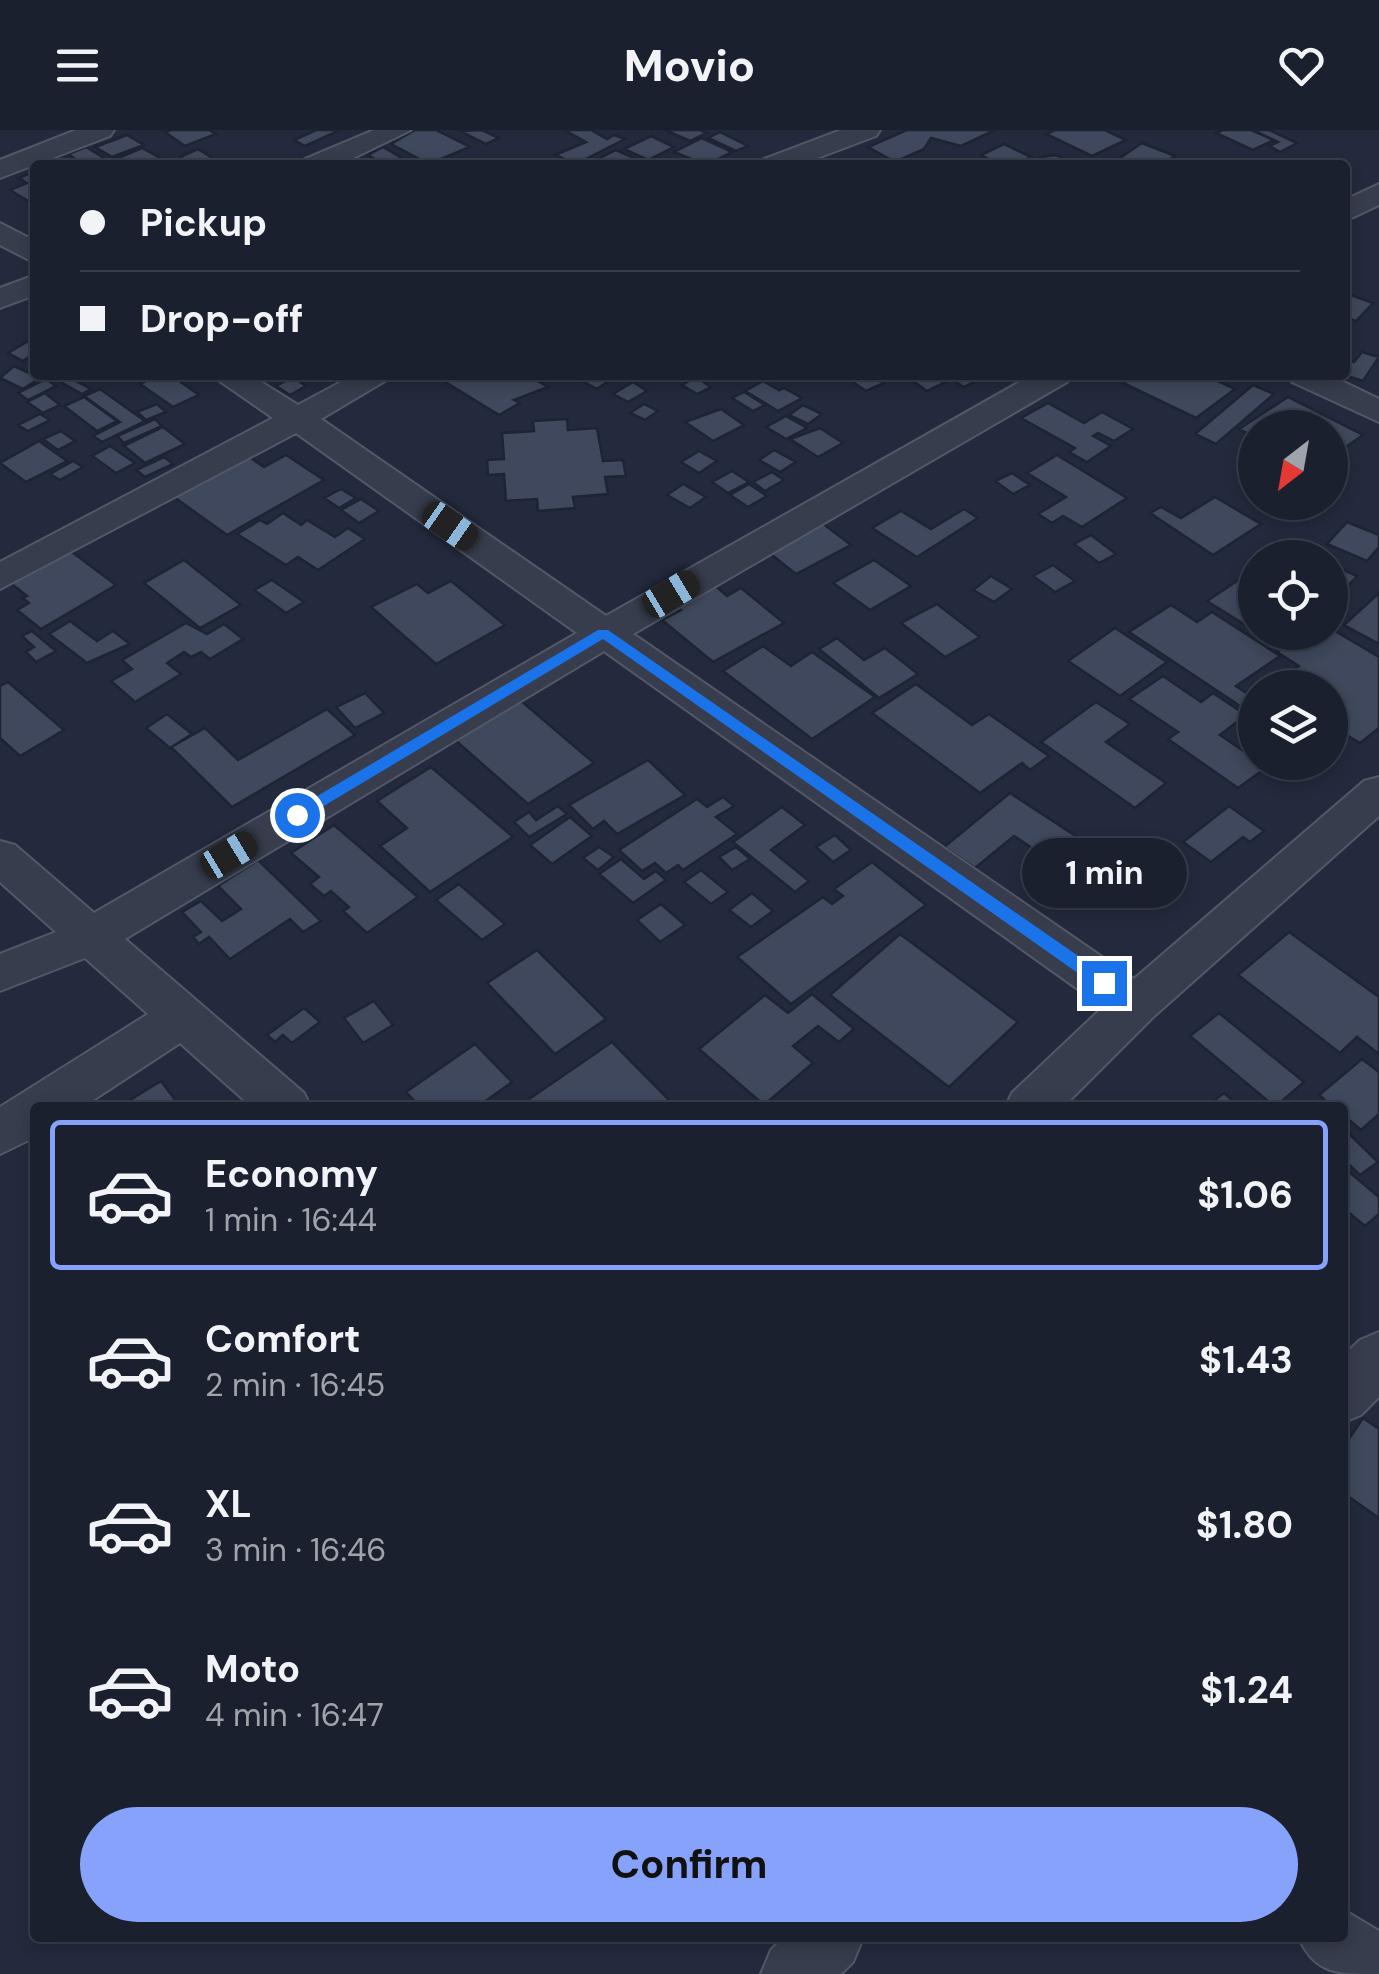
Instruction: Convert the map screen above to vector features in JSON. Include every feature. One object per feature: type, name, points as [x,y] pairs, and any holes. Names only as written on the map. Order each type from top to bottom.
[{"type":"street","points":[[0,170],[100,130]]},
{"type":"street","points":[[327,160],[397,130]]},
{"type":"street","points":[[808,130],[834,142],[865,144]]},
{"type":"street","points":[[787,160],[834,142]]},
{"type":"street","points":[[1350,209],[1379,193]]},
{"type":"street","points":[[0,232],[30,251]]},
{"type":"street","points":[[0,299],[30,286]]},
{"type":"street","points":[[235,380],[297,418],[1136,1005]]},
{"type":"street","points":[[0,577],[369,380]]},
{"type":"street","points":[[0,973],[92,936],[603,633],[1047,380]]},
{"type":"street","points":[[1312,380],[1379,412]]},
{"type":"street","points":[[1035,1102],[1136,1005],[1379,792]]},
{"type":"street","points":[[0,856],[280,1102]]},
{"type":"street","points":[[48,1102],[183,1016]]},
{"type":"street","points":[[0,1132],[30,1113]]},
{"type":"street","points":[[1348,1390],[1379,1358]]},
{"type":"street","points":[[795,1974],[825,1942]]},
{"type":"street","points":[[1338,1942],[1379,1972]]},
{"type":"building","points":[[209,130],[216,134],[185,146],[165,132]]},
{"type":"building","points":[[316,130],[340,130],[305,146],[294,140]]},
{"type":"building","points":[[415,130],[436,130],[470,147],[439,160],[421,160],[391,144]]},
{"type":"building","points":[[482,130],[499,138],[486,144],[460,131]]},
{"type":"building","points":[[564,130],[591,130],[607,139],[614,135],[625,139],[584,160],[555,155],[586,142]]},
{"type":"building","points":[[665,130],[700,130],[707,133],[690,141]]},
{"type":"building","points":[[907,130],[995,130],[961,146],[931,138],[924,149],[899,160],[891,160],[868,147]]},
{"type":"building","points":[[1055,130],[1105,130],[1126,140],[1092,156],[1046,134]]},
{"type":"building","points":[[1251,130],[1274,140],[1253,150],[1216,133]]},
{"type":"building","points":[[1253,130],[1269,130],[1297,143],[1280,152],[1269,146],[1278,142]]},
{"type":"building","points":[[720,132],[748,146],[736,151],[708,138]]},
{"type":"building","points":[[127,135],[144,145],[112,157],[95,147]]},
{"type":"building","points":[[651,136],[674,147],[648,160],[624,149]]},
{"type":"building","points":[[702,138],[732,152],[716,160],[694,160],[674,152]]},
{"type":"building","points":[[1142,143],[1175,156],[1169,160],[1120,158]]},
{"type":"building","points":[[1004,144],[1031,157],[990,160],[981,155]]},
{"type":"building","points":[[86,147],[104,158],[77,160],[68,154]]},
{"type":"building","points":[[383,147],[405,160],[376,160],[368,155]]},
{"type":"building","points":[[142,148],[164,160],[113,160]]},
{"type":"building","points":[[198,149],[216,160],[185,160],[180,157]]},
{"type":"building","points":[[616,150],[638,160],[596,160]]},
{"type":"building","points":[[1056,155],[1066,160],[1036,160]]},
{"type":"building","points":[[30,173],[30,202],[10,190],[27,183],[19,178]]},
{"type":"building","points":[[1350,295],[1373,303],[1356,321],[1350,319]]},
{"type":"building","points":[[30,340],[30,356],[23,361],[8,353]]},
{"type":"building","points":[[1362,352],[1379,357],[1363,381],[1350,377],[1350,361],[1354,362]]},
{"type":"building","points":[[14,366],[30,373],[30,380],[37,380],[23,389],[0,378]]},
{"type":"building","points":[[44,380],[56,386],[28,400],[18,393]]},
{"type":"building","points":[[57,380],[78,380],[91,389],[82,394]]},
{"type":"building","points":[[148,380],[178,380],[199,395],[173,407],[140,384]]},
{"type":"building","points":[[297,380],[306,386],[290,395],[276,386]]},
{"type":"building","points":[[442,380],[536,380],[548,387],[514,400],[520,403],[499,415]]},
{"type":"building","points":[[580,380],[610,380],[597,389]]},
{"type":"building","points":[[700,380],[711,387],[697,394],[682,385]]},
{"type":"building","points":[[850,380],[884,383],[866,391]]},
{"type":"building","points":[[912,380],[944,383],[927,391]]},
{"type":"building","points":[[953,380],[979,380],[964,387]]},
{"type":"building","points":[[1216,380],[1235,389],[1196,418],[1123,383]]},
{"type":"building","points":[[763,381],[802,398],[778,411],[745,391]]},
{"type":"building","points":[[633,382],[647,391],[628,402],[613,394]]},
{"type":"building","points":[[1253,385],[1274,394],[1255,410],[1238,410],[1238,425],[1216,444],[1195,434]]},
{"type":"building","points":[[100,389],[145,421],[102,442],[93,436],[120,422],[84,396]]},
{"type":"building","points":[[744,392],[765,405],[753,411],[732,398]]},
{"type":"building","points":[[45,393],[60,405],[43,413],[27,402]]},
{"type":"building","points":[[84,397],[117,421],[97,431],[64,406]]},
{"type":"building","points":[[1288,397],[1314,410],[1268,410]]},
{"type":"building","points":[[1048,403],[1084,423],[1102,412],[1133,429],[1114,441],[1098,433],[1093,436],[1111,446],[1087,462],[1069,452],[1075,448],[1021,418]]},
{"type":"building","points":[[157,404],[166,412],[146,420],[137,412]]},
{"type":"building","points":[[644,404],[658,411],[645,420],[630,413]]},
{"type":"building","points":[[803,405],[822,414],[808,424],[789,415]]},
{"type":"building","points":[[721,409],[744,425],[713,441],[685,422]]},
{"type":"building","points":[[40,414],[50,420],[28,431],[18,425]]},
{"type":"building","points":[[786,416],[807,428],[786,439],[766,427]]},
{"type":"building","points":[[155,419],[162,426],[124,443],[117,436]]},
{"type":"building","points":[[567,419],[568,430],[597,428],[603,461],[623,460],[626,476],[605,477],[608,494],[573,497],[575,508],[538,511],[537,499],[506,501],[504,474],[488,475],[487,460],[504,459],[502,433],[534,431],[533,421]]},
{"type":"building","points":[[163,427],[185,444],[145,463],[124,446]]},
{"type":"building","points":[[1348,427],[1363,435],[1348,445]]},
{"type":"building","points":[[820,428],[843,443],[818,457],[790,439]]},
{"type":"building","points":[[61,431],[75,441],[58,450],[43,439]]},
{"type":"building","points":[[39,441],[67,461],[26,482],[0,463]]},
{"type":"building","points":[[110,446],[135,463],[116,473],[92,456]]},
{"type":"building","points":[[774,450],[796,462],[780,472],[759,460]]},
{"type":"building","points":[[699,451],[717,461],[699,473],[681,462]]},
{"type":"building","points":[[286,455],[324,480],[227,535],[174,497],[248,456],[264,467]]},
{"type":"building","points":[[1057,455],[1127,498],[1082,527],[1063,516],[1052,523],[1038,514],[1066,497],[1027,473]]},
{"type":"building","points":[[164,457],[173,464],[145,477],[136,470]]},
{"type":"building","points":[[73,461],[83,467],[60,480],[50,474]]},
{"type":"building","points":[[732,471],[749,482],[728,493],[712,482]]},
{"type":"building","points":[[772,472],[784,480],[765,491],[753,482]]},
{"type":"building","points":[[1012,473],[1030,485],[1013,494],[995,481]]},
{"type":"building","points":[[683,484],[706,497],[690,508],[667,495]]},
{"type":"building","points":[[749,484],[767,496],[748,507],[730,495]]},
{"type":"building","points":[[341,489],[356,498],[339,508],[324,498]]},
{"type":"building","points":[[1215,497],[1238,510],[1238,520],[1261,524],[1213,555],[1150,513],[1161,507],[1181,518]]},
{"type":"building","points":[[361,499],[379,511],[359,523],[341,510]]},
{"type":"building","points":[[964,509],[978,518],[917,557],[872,528],[901,511],[931,529]]},
{"type":"building","points":[[283,513],[301,525],[307,520],[335,537],[348,528],[365,539],[318,570],[298,557],[286,565],[237,534],[260,520],[267,524]]},
{"type":"building","points":[[813,516],[851,545],[796,574],[758,544]]},
{"type":"building","points":[[1347,522],[1379,535],[1379,547],[1367,561],[1348,553],[1348,540],[1331,540]]},
{"type":"building","points":[[1091,535],[1116,554],[1099,563],[1074,544]]},
{"type":"building","points":[[68,549],[116,585],[41,629],[17,610],[29,603],[22,598],[27,596],[9,582]]},
{"type":"building","points":[[184,560],[241,605],[200,628],[144,583]]},
{"type":"building","points":[[874,560],[911,586],[870,610],[833,583]]},
{"type":"building","points":[[1053,565],[1075,581],[1055,592],[1033,576]]},
{"type":"building","points":[[991,576],[1012,589],[994,602],[973,590]]},
{"type":"building","points":[[705,577],[727,596],[741,588],[784,623],[713,662],[662,620],[681,610],[666,597]]},
{"type":"building","points":[[272,580],[304,602],[286,613],[254,590]]},
{"type":"building","points":[[1238,580],[1238,620],[1207,601]]},
{"type":"building","points":[[451,581],[505,625],[436,664],[371,607],[417,584],[428,593]]},
{"type":"building","points":[[1379,593],[1379,644],[1348,627],[1348,621]]},
{"type":"building","points":[[937,604],[980,637],[945,657],[901,623]]},
{"type":"building","points":[[1171,605],[1197,622],[1212,612],[1238,629],[1238,650],[1271,650],[1280,656],[1259,670],[1238,670],[1238,705],[1129,632]]},
{"type":"building","points":[[70,621],[97,641],[113,631],[130,644],[87,663],[49,634]]},
{"type":"building","points":[[186,623],[207,634],[224,624],[243,639],[210,659],[201,652],[191,657],[184,652],[167,663],[181,674],[135,702],[111,681],[132,669],[122,660]]},
{"type":"building","points":[[1115,628],[1167,662],[1120,696],[1068,661]]},
{"type":"building","points":[[32,631],[56,651],[36,662],[26,652],[34,647],[22,636]]},
{"type":"building","points":[[837,638],[864,660],[885,648],[918,674],[879,698],[819,649]]},
{"type":"building","points":[[1348,639],[1379,657],[1379,728],[1360,743],[1348,736],[1348,670],[1293,670],[1299,666],[1277,652],[1348,650]]},
{"type":"building","points":[[763,646],[791,666],[812,652],[875,697],[812,739],[723,671]]},
{"type":"building","points":[[1163,676],[1201,702],[1213,693],[1238,710],[1238,721],[1220,735],[1238,747],[1238,780],[1249,780],[1238,788],[1168,739],[1178,732],[1129,699]]},
{"type":"building","points":[[8,682],[64,730],[20,756],[0,738],[0,686]]},
{"type":"building","points":[[916,684],[972,725],[989,714],[1049,756],[1030,770],[1022,763],[980,793],[872,713]]},
{"type":"building","points":[[365,693],[384,713],[355,728],[336,707]]},
{"type":"building","points":[[513,694],[594,763],[528,804],[447,733]]},
{"type":"building","points":[[1096,702],[1130,724],[1106,742],[1166,783],[1135,808],[1041,742]]},
{"type":"building","points":[[327,709],[355,735],[232,807],[171,747],[205,728],[238,760]]},
{"type":"building","points":[[167,714],[192,734],[170,748],[146,728]]},
{"type":"building","points":[[648,760],[685,795],[617,834],[604,821],[593,829],[569,805]]},
{"type":"building","points":[[431,767],[513,837],[430,892],[380,846],[407,828],[377,801]]},
{"type":"building","points":[[1010,793],[1091,846],[1080,856],[1100,869],[1084,883],[1014,836],[975,868],[944,847]]},
{"type":"building","points":[[723,797],[734,806],[716,817],[737,834],[683,870],[678,865],[666,873],[655,863],[642,871],[619,850],[697,799],[707,807]]},
{"type":"building","points":[[558,806],[567,814],[529,837],[514,822],[529,812],[536,820]]},
{"type":"building","points":[[1229,806],[1264,831],[1250,842],[1243,837],[1211,862],[1183,842]]},
{"type":"building","points":[[782,807],[805,825],[771,850],[809,881],[795,892],[733,842]]},
{"type":"building","points":[[570,817],[592,836],[552,864],[530,845]]},
{"type":"building","points":[[334,825],[418,897],[367,933],[343,911],[349,907],[331,891],[324,896],[310,884],[319,877],[291,853]]},
{"type":"building","points":[[835,835],[851,850],[833,862],[816,847]]},
{"type":"building","points":[[599,847],[614,857],[598,870],[583,858]]},
{"type":"building","points":[[736,847],[750,859],[732,870],[719,857]]},
{"type":"building","points":[[621,859],[644,879],[656,871],[666,880],[633,903],[599,874]]},
{"type":"building","points":[[258,860],[321,921],[303,932],[290,919],[230,959],[209,937],[199,944],[193,937],[201,932],[182,912],[201,901],[222,921],[241,909],[218,886]]},
{"type":"building","points":[[872,862],[926,905],[791,1004],[737,957],[823,897],[832,904],[843,896],[834,889]]},
{"type":"building","points":[[701,870],[728,892],[711,904],[684,882]]},
{"type":"building","points":[[459,884],[505,924],[482,940],[436,900]]},
{"type":"building","points":[[752,893],[773,911],[751,927],[729,910]]},
{"type":"building","points":[[661,904],[685,925],[660,942],[637,920]]},
{"type":"building","points":[[1289,932],[1379,997],[1379,1054],[1357,1037],[1340,1053],[1238,975]]},
{"type":"building","points":[[900,934],[1018,1022],[949,1087],[830,995]]},
{"type":"building","points":[[537,950],[606,1019],[555,1054],[487,983]]},
{"type":"building","points":[[812,994],[854,1029],[839,1042],[818,1026],[793,1046],[813,1063],[768,1102],[761,1102],[699,1049],[765,995],[788,1013]]},
{"type":"building","points":[[374,1001],[393,1025],[363,1043],[344,1018]]},
{"type":"building","points":[[304,1008],[320,1022],[292,1043],[283,1035],[275,1042],[267,1035]]},
{"type":"building","points":[[1219,1013],[1304,1082],[1281,1102],[1269,1102],[1190,1036]]},
{"type":"building","points":[[612,1042],[671,1102],[525,1102]]},
{"type":"building","points":[[475,1044],[512,1082],[484,1102],[415,1102],[406,1092]]},
{"type":"building","points":[[1362,1059],[1379,1072],[1379,1114],[1361,1130],[1348,1119],[1348,1102],[1327,1102],[1319,1095]]},
{"type":"building","points":[[161,1081],[177,1102],[131,1102]]},
{"type":"building","points":[[1224,1093],[1234,1102],[1212,1102]]},
{"type":"building","points":[[1348,1133],[1378,1162],[1360,1175],[1348,1164]]},
{"type":"building","points":[[1348,1171],[1379,1197],[1379,1214],[1365,1226],[1348,1212]]},
{"type":"building","points":[[1363,1418],[1379,1429],[1379,1518],[1348,1496],[1348,1440]]},
{"type":"route","points":[[297,815],[603,633],[1104,983]]}]
